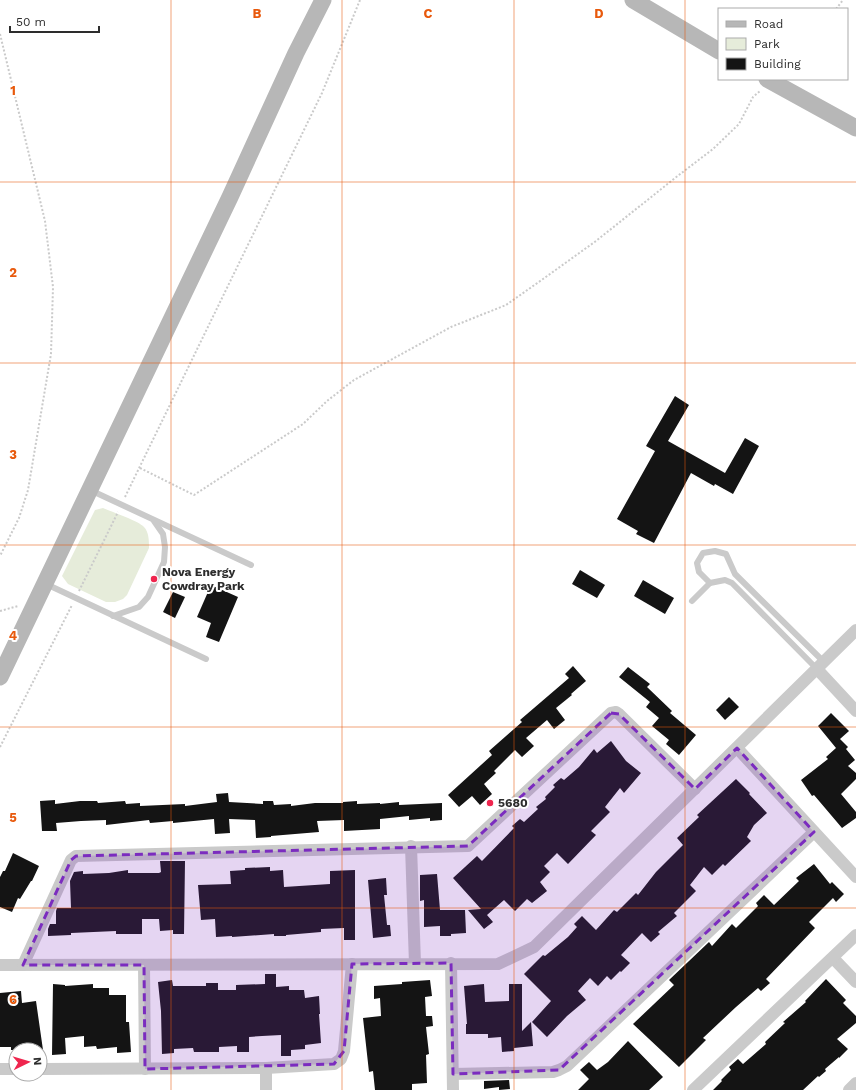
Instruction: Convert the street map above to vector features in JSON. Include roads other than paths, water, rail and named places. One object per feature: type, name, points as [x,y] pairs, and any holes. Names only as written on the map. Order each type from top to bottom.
[{"type":"street","points":[[0,677],[46,584],[230,197],[296,53],[323,0]]},
{"type":"street","points":[[633,0],[718,50]]},
{"type":"street","points":[[769,80],[856,128]]},
{"type":"street","points":[[0,965],[498,964],[534,947],[856,630]]},
{"type":"street","points":[[821,666],[856,711]]},
{"type":"street","points":[[23,965],[71,860],[76,856],[411,846],[468,846],[611,713],[616,712],[619,714],[694,789]]},
{"type":"street","points":[[736,748],[856,877]]},
{"type":"street","points":[[453,1074],[553,1072],[567,1066],[814,832]]},
{"type":"street","points":[[411,846],[415,964]]},
{"type":"street","points":[[694,1090],[856,935]]},
{"type":"street","points":[[833,958],[856,982]]},
{"type":"street","points":[[451,963],[453,1090]]},
{"type":"street","points":[[48,1069],[266,1068],[334,1064],[341,1058],[344,1051],[352,964]]},
{"type":"street","points":[[144,965],[145,1069]]},
{"type":"street","points":[[266,1068],[266,1090]]},
{"type":"street","points":[[849,1090],[856,1083]]},
{"type":"lane","points":[[90,490],[251,565]]},
{"type":"lane","points":[[113,616],[139,607],[148,597],[164,562],[165,547],[163,534],[153,519]]},
{"type":"lane","points":[[710,583],[699,572],[697,563],[703,553],[715,550],[726,554],[735,574],[821,666]]},
{"type":"lane","points":[[692,601],[710,583],[725,580],[732,583],[821,666]]},
{"type":"lane","points":[[46,584],[206,659]]},
{"type":"place","name":"Nova Energy Cowdray Park","points":[[154,579]]},
{"type":"place","name":"5680","points":[[490,803]]}]
